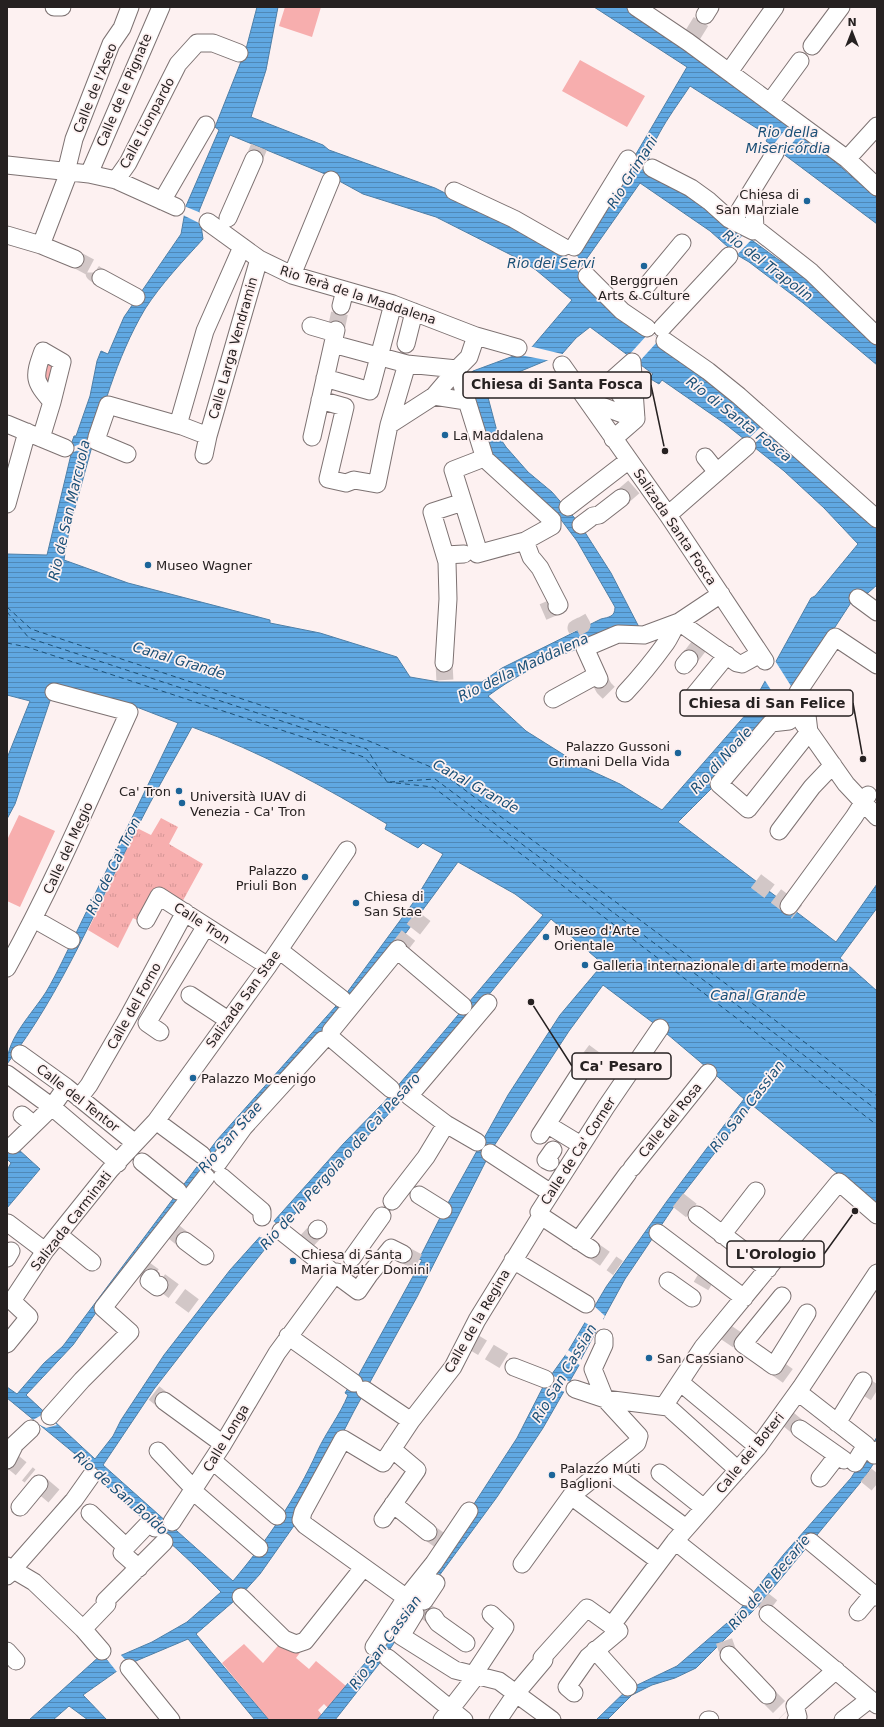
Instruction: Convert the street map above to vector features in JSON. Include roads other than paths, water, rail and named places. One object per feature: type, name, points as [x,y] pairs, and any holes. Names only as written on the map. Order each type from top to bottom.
[{"type":"street","points":[[54,7],[62,7]]},
{"type":"street","name":"Calle de l'Aseo","points":[[41,245],[74,139],[111,44],[122,28],[128,7]]},
{"type":"street","name":"Calle de le Pignate","points":[[89,174],[161,7]]},
{"type":"street","points":[[636,7],[690,39],[729,72],[847,159],[877,187]]},
{"type":"street","points":[[729,72],[775,7]]},
{"type":"street","points":[[812,46],[841,7]]},
{"type":"street","name":"Calle Lionpardo","points":[[116,181],[128,164],[178,64],[197,43],[213,43],[239,53]]},
{"type":"street","points":[[770,102],[800,61]]},
{"type":"street","points":[[7,165],[89,174],[116,181],[169,204],[206,125]]},
{"type":"street","points":[[847,159],[877,126]]},
{"type":"street","points":[[731,220],[753,191],[775,153]]},
{"type":"street","name":"Rio Terà de la Maddalena","points":[[254,159],[220,225],[242,248],[258,259],[343,298],[393,304],[476,336],[518,348]]},
{"type":"street","points":[[454,191],[514,218],[569,247],[628,159]]},
{"type":"street","points":[[652,168],[691,188],[731,220],[753,231],[785,253],[810,272],[877,336]]},
{"type":"street","points":[[292,275],[331,180]]},
{"type":"street","points":[[753,191],[753,231]]},
{"type":"street","points":[[7,235],[41,245],[75,259]]},
{"type":"street","points":[[643,290],[682,243]]},
{"type":"street","points":[[180,426],[185,402],[205,331],[242,248]]},
{"type":"street","points":[[658,333],[729,256]]},
{"type":"street","name":"Calle Larga Vendramin","points":[[204,456],[208,436],[258,259]]},
{"type":"street","points":[[587,276],[626,311],[658,333],[740,396],[877,519]]},
{"type":"street","points":[[101,278],[136,297]]},
{"type":"street","points":[[325,378],[370,391],[393,304]]},
{"type":"street","points":[[320,400],[345,407],[328,479],[346,483],[354,480],[377,484],[389,425],[387,425],[394,387],[397,388],[414,312]]},
{"type":"street","points":[[311,326],[335,335],[380,357],[404,357],[457,369]]},
{"type":"street","points":[[312,437],[335,335]]},
{"type":"street","points":[[389,425],[434,396],[469,357],[476,336]]},
{"type":"street","points":[[632,362],[638,421],[591,399],[632,362]]},
{"type":"street","name":"Salizada Santa Fosca","points":[[562,365],[591,399],[613,439],[629,460],[639,482],[668,515],[762,657],[742,664],[732,659]]},
{"type":"street","points":[[446,555],[473,554],[525,542],[552,526],[552,520],[485,458],[457,369]]},
{"type":"street","points":[[611,381],[638,421]]},
{"type":"street","points":[[434,396],[469,409]]},
{"type":"street","points":[[7,504],[13,484],[34,435],[52,402]]},
{"type":"street","points":[[127,454],[96,439],[108,405],[180,426],[208,436]]},
{"type":"street","points":[[613,439],[638,421]]},
{"type":"street","points":[[7,424],[65,448]]},
{"type":"street","points":[[668,515],[747,446]]},
{"type":"street","points":[[705,457],[717,472]]},
{"type":"street","points":[[473,554],[463,502],[453,470],[485,458]]},
{"type":"street","points":[[568,507],[629,460]]},
{"type":"street","points":[[581,525],[593,516],[599,515],[621,498]]},
{"type":"street","points":[[444,663],[448,598],[448,562],[432,512],[463,502]]},
{"type":"street","points":[[525,542],[531,557],[540,568],[558,605]]},
{"type":"street","points":[[624,693],[640,678],[667,641],[671,630],[679,622],[721,594]]},
{"type":"street","points":[[858,598],[877,612]]},
{"type":"street","points":[[552,699],[598,677],[585,648],[618,634],[644,635],[679,622]]},
{"type":"street","points":[[679,622],[703,641],[732,659],[691,699]]},
{"type":"street","points":[[809,732],[748,809],[719,784],[771,723],[789,721],[800,707],[835,637],[877,664]]},
{"type":"street","name":"Calle del Megio","points":[[7,968],[34,920],[74,837],[126,719],[54,692]]},
{"type":"street","points":[[800,707],[809,732],[829,769],[846,784],[869,799],[877,817]]},
{"type":"street","points":[[771,723],[809,732]]},
{"type":"street","points":[[779,831],[829,769]]},
{"type":"street","points":[[789,906],[854,817],[869,799]]},
{"type":"street","name":"Salizada San Stae","points":[[131,1155],[268,966],[347,850]]},
{"type":"street","name":"Calle Tron","points":[[146,920],[159,896],[268,966]]},
{"type":"street","name":"Calle del Forno","points":[[13,1145],[28,1120],[52,1107],[73,1092],[89,1085],[126,1022],[185,912]]},
{"type":"street","points":[[34,920],[71,940]]},
{"type":"street","points":[[160,1032],[147,1023],[206,926]]},
{"type":"street","points":[[279,950],[342,999]]},
{"type":"street","points":[[50,1416],[82,1380],[130,1332],[103,1308],[147,1273],[169,1228],[215,1172],[244,1127],[328,1036],[397,951],[463,1006]]},
{"type":"street","points":[[190,995],[228,1020]]},
{"type":"street","points":[[477,1142],[446,1124],[409,1096],[488,1003]]},
{"type":"street","name":"Calle de Ca' Corner","points":[[541,1216],[539,1212],[551,1194],[557,1163],[581,1145],[660,1028]]},
{"type":"street","points":[[328,1036],[391,1089]]},
{"type":"street","name":"Calle del Tentor","points":[[20,1054],[73,1092],[131,1155]]},
{"type":"street","points":[[581,1145],[544,1130],[587,1062]]},
{"type":"street","name":"Calle del Rosa","points":[[541,1216],[584,1245],[630,1170],[708,1073]]},
{"type":"street","points":[[7,1074],[52,1107],[131,1155],[178,1191]]},
{"type":"street","points":[[156,1121],[202,1155]]},
{"type":"street","points":[[392,1200],[426,1157],[446,1124]]},
{"type":"street","points":[[490,1153],[551,1194]]},
{"type":"street","name":"Salizada Carminati","points":[[7,1344],[29,1317],[12,1301],[45,1251],[110,1170],[131,1155]]},
{"type":"street","points":[[415,1169],[419,1193],[443,1210]]},
{"type":"street","points":[[215,1172],[262,1211],[262,1217]]},
{"type":"street","points":[[664,1406],[681,1383],[703,1348],[722,1329],[744,1298],[839,1182],[877,1215]]},
{"type":"street","points":[[722,1235],[756,1191]]},
{"type":"street","points":[[697,1215],[768,1268]]},
{"type":"street","points":[[352,1258],[382,1216]]},
{"type":"street","name":"Calle de la Regina","points":[[388,1456],[411,1421],[453,1367],[477,1320],[541,1216]]},
{"type":"street","points":[[17,1231],[45,1251]]},
{"type":"street","points":[[281,1231],[360,1293],[369,1275],[391,1248],[403,1254]]},
{"type":"street","points":[[658,1233],[700,1287]]},
{"type":"street","points":[[58,1235],[92,1262]]},
{"type":"street","points":[[185,1241],[205,1256]]},
{"type":"street","points":[[513,1260],[586,1304]]},
{"type":"street","name":"Calle Longa","points":[[172,1522],[213,1461],[288,1336],[336,1273]]},
{"type":"street","name":"Calle dei Boteri","points":[[612,1625],[632,1600],[659,1561],[686,1528],[758,1447],[790,1421],[798,1392],[877,1273]]},
{"type":"street","points":[[668,1281],[744,1298]]},
{"type":"street","points":[[782,1296],[743,1344],[774,1366],[807,1314]]},
{"type":"street","points":[[288,1336],[411,1421]]},
{"type":"street","points":[[522,1564],[571,1496],[606,1470],[637,1443],[639,1436],[605,1399],[590,1368],[604,1345],[604,1338]]},
{"type":"street","points":[[514,1367],[545,1379]]},
{"type":"street","points":[[837,1423],[863,1381]]},
{"type":"street","points":[[681,1383],[758,1447]]},
{"type":"street","points":[[575,1389],[605,1399],[668,1406],[738,1470]]},
{"type":"street","points":[[798,1392],[872,1450]]},
{"type":"street","points":[[164,1402],[223,1444]]},
{"type":"street","points":[[790,1421],[846,1460]]},
{"type":"street","points":[[7,1459],[15,1444],[31,1429]]},
{"type":"street","points":[[383,1519],[417,1470],[388,1456],[343,1439],[314,1490],[303,1512],[301,1520],[363,1568],[411,1601]]},
{"type":"street","points":[[820,1478],[846,1460],[872,1450]]},
{"type":"street","points":[[158,1452],[194,1490],[259,1548]]},
{"type":"street","points":[[213,1461],[277,1516]]},
{"type":"street","points":[[606,1470],[686,1528]]},
{"type":"street","points":[[660,1473],[704,1508]]},
{"type":"street","points":[[91,1476],[74,1500],[9,1570],[34,1582],[83,1629],[102,1651]]},
{"type":"street","points":[[20,1507],[37,1481]]},
{"type":"street","points":[[571,1496],[659,1561]]},
{"type":"street","points":[[394,1504],[428,1532]]},
{"type":"street","points":[[374,1647],[411,1601],[445,1544],[469,1511]]},
{"type":"street","points":[[90,1513],[126,1547]]},
{"type":"street","points":[[139,1568],[122,1553],[149,1523],[155,1528]]},
{"type":"street","points":[[675,1541],[746,1597]]},
{"type":"street","points":[[83,1629],[107,1604],[105,1601],[164,1542]]},
{"type":"street","points":[[810,1542],[874,1591],[858,1612]]},
{"type":"street","points":[[241,1597],[284,1639],[296,1644],[305,1641],[343,1590],[363,1568]]},
{"type":"street","points":[[436,1583],[411,1601],[401,1636],[455,1670],[502,1680],[521,1688],[552,1720]]},
{"type":"street","points":[[498,1720],[521,1688],[544,1660],[542,1658],[587,1608],[619,1631],[588,1657],[567,1687],[574,1693]]},
{"type":"street","points":[[770,1612],[874,1702],[843,1720]]},
{"type":"street","points":[[434,1617],[438,1624],[466,1643]]},
{"type":"street","points":[[449,1712],[476,1674],[497,1621]]},
{"type":"street","points":[[596,1650],[628,1687]]},
{"type":"street","points":[[734,1654],[767,1695]]},
{"type":"street","points":[[388,1658],[445,1703],[449,1712],[464,1720]]},
{"type":"street","points":[[129,1668],[171,1720]]},
{"type":"street","points":[[795,1715],[836,1670]]},
{"type":"water","points":[[257,7],[278,7],[266,70],[251,117],[323,145],[329,150],[435,188],[563,252],[568,258],[636,154],[687,67],[594,7],[626,7],[807,137],[860,184],[862,182],[877,198],[877,224],[766,141],[769,136],[690,86],[663,127],[648,161],[647,171],[727,222],[779,260],[811,276],[877,340],[877,365],[803,303],[749,262],[737,255],[710,231],[640,183],[578,271],[605,298],[693,366],[877,523],[877,585],[861,599],[854,598],[782,708],[716,784],[678,822],[836,942],[877,884],[877,908],[840,958],[877,991],[877,1205],[752,1105],[679,1199],[625,1279],[581,1359],[582,1360],[543,1428],[497,1497],[436,1580],[386,1655],[335,1720],[317,1720],[376,1650],[517,1438],[544,1385],[567,1353],[606,1287],[667,1201],[744,1099],[660,1028],[603,985],[569,1031],[492,1149],[417,1297],[354,1411],[298,1520],[260,1574],[241,1595],[196,1634],[269,1720],[255,1720],[188,1639],[124,1666],[83,1695],[107,1720],[88,1720],[69,1706],[53,1720],[29,1720],[102,1654],[108,1661],[152,1642],[187,1622],[221,1592],[176,1548],[98,1479],[91,1467],[7,1398],[7,1387],[17,1394],[44,1363],[63,1346],[217,1140],[343,998],[413,903],[443,854],[423,843],[418,848],[385,829],[387,824],[292,771],[218,737],[192,727],[144,815],[61,979],[45,1008],[7,1064],[11,1045],[21,1026],[46,992],[54,977],[178,723],[134,706],[54,689],[15,804],[7,819],[7,758],[30,701],[7,695],[7,554],[47,555],[73,446],[71,445],[74,436],[76,436],[90,396],[97,361],[101,351],[108,354],[124,317],[181,234],[186,206],[219,130],[215,127],[246,49]],"holes":[[[230,135],[330,176],[363,194],[436,217],[519,259],[536,270],[572,300],[532,347],[519,354],[473,371],[467,376],[491,457],[562,521],[577,541],[615,607],[613,615],[601,619],[502,668],[482,682],[439,682],[410,677],[397,657],[320,633],[270,623],[270,620],[128,583],[64,560],[71,525],[86,468],[110,387],[126,347],[145,309],[165,282],[203,239],[199,211]],[[590,327],[653,374],[649,378],[659,384],[662,380],[724,423],[784,471],[824,508],[858,544],[815,596],[811,598],[748,712],[662,810],[620,784],[585,768],[526,731],[488,696],[524,673],[561,655],[599,641],[640,629],[611,573],[579,523],[552,492],[528,472],[506,447],[498,435],[485,386],[562,354],[576,338]],[[458,862],[515,894],[543,915],[384,1102],[344,1143],[230,1270],[164,1355],[121,1420],[113,1436],[95,1459],[26,1395],[73,1345],[100,1307],[217,1161],[380,968]],[[551,919],[603,964],[560,1015],[508,1095],[443,1212],[419,1259],[422,1260],[352,1387],[348,1388],[345,1393],[348,1395],[345,1402],[300,1486],[269,1535],[233,1581],[103,1465],[154,1389],[282,1228],[405,1097]]]},
{"type":"water","points":[[7,1139],[40,1169],[7,1208],[7,1170],[11,1163],[7,1159]]},
{"type":"water","name":"Rio de le Becarie","points":[[877,1437],[877,1458],[865,1477],[759,1605],[696,1668],[675,1678],[652,1685],[632,1695],[607,1720],[596,1720],[632,1685],[633,1687],[677,1666],[734,1617],[784,1554],[851,1478]]},
{"type":"tunnel","points":[[692,36],[705,15]]},
{"type":"tunnel","points":[[254,159],[259,147]]},
{"type":"tunnel","points":[[75,259],[94,269],[94,273],[101,278]]},
{"type":"tunnel","points":[[336,330],[341,306]]},
{"type":"tunnel","points":[[621,498],[636,485]]},
{"type":"tunnel","points":[[543,612],[557,606]]},
{"type":"tunnel","points":[[577,630],[576,628],[582,625],[578,618]]},
{"type":"tunnel","points":[[689,659],[702,642]]},
{"type":"tunnel","points":[[444,663],[445,682]]},
{"type":"tunnel","points":[[599,679],[604,688],[614,698]]},
{"type":"tunnel","points":[[756,881],[797,912]]},
{"type":"tunnel","points":[[398,949],[426,913]]},
{"type":"tunnel","points":[[587,1062],[596,1050]]},
{"type":"tunnel","points":[[678,1200],[697,1215]]},
{"type":"tunnel","points":[[169,1228],[185,1241]]},
{"type":"tunnel","points":[[303,1245],[317,1230]]},
{"type":"tunnel","points":[[591,1249],[618,1268]]},
{"type":"tunnel","points":[[403,1254],[420,1263]]},
{"type":"tunnel","points":[[140,1266],[199,1310]]},
{"type":"tunnel","points":[[701,1286],[707,1276]]},
{"type":"tunnel","points":[[724,1331],[743,1344]]},
{"type":"tunnel","points":[[468,1339],[514,1367]]},
{"type":"tunnel","points":[[774,1366],[802,1386]]},
{"type":"tunnel","points":[[861,1384],[877,1394]]},
{"type":"tunnel","points":[[154,1393],[164,1401]]},
{"type":"tunnel","points":[[788,1419],[800,1429]]},
{"type":"tunnel","points":[[8,1458],[30,1476]]},
{"type":"tunnel","points":[[866,1475],[877,1484]]},
{"type":"tunnel","points":[[41,1485],[67,1507]]},
{"type":"tunnel","points":[[428,1532],[444,1543]]},
{"type":"tunnel","points":[[763,1600],[772,1607]]},
{"type":"tunnel","points":[[422,1609],[434,1617]]},
{"type":"tunnel","points":[[724,1641],[729,1655]]},
{"type":"tunnel","points":[[767,1695],[785,1713]]},
{"type":"place","name":"Chiesa di San Marziale","points":[[807,201]]},
{"type":"place","name":"Berggruen Arts & Culture","points":[[644,266]]},
{"type":"place","name":"La Maddalena","points":[[445,435]]},
{"type":"place","name":"Chiesa di Santa Fosca","points":[[665,451]]},
{"type":"place","name":"Museo Wagner","points":[[148,565]]},
{"type":"place","name":"Palazzo Gussoni Grimani Della Vida","points":[[678,753]]},
{"type":"place","name":"Chiesa di San Felice","points":[[863,759]]},
{"type":"place","name":"Ca' Tron","points":[[179,791]]},
{"type":"place","name":"Università IUAV di Venezia - Ca' Tron","points":[[182,803]]},
{"type":"place","name":"Palazzo Priuli Bon","points":[[305,877]]},
{"type":"place","name":"Chiesa di San Stae","points":[[356,903]]},
{"type":"place","name":"Museo d'Arte Orientale","points":[[546,937]]},
{"type":"place","name":"Galleria internazionale di arte moderna","points":[[585,965]]},
{"type":"place","name":"Ca' Pesaro","points":[[531,1002]]},
{"type":"place","name":"Palazzo Mocenigo","points":[[193,1078]]},
{"type":"place","name":"L'Orologio","points":[[855,1211]]},
{"type":"place","name":"Chiesa di Santa Maria Mater Domini","points":[[293,1261]]},
{"type":"place","name":"San Cassiano","points":[[649,1358]]},
{"type":"place","name":"Palazzo Muti Baglioni","points":[[552,1475]]},
{"type":"water label","name":"Rio della Misericórdia","points":[[788,140]]},
{"type":"water label","name":"Rio Grimani","points":[[632,172]]},
{"type":"water label","name":"Rio dei Servi","points":[[551,263]]},
{"type":"water label","name":"Rio del Trapolin","points":[[768,265]]},
{"type":"water label","name":"Rio di Santa Fosca","points":[[739,419]]},
{"type":"water label","name":"Rio de San Marcuola","points":[[69,510]]},
{"type":"water label","name":"Canal Grande","points":[[179,660]]},
{"type":"water label","name":"Rio della Maddalena","points":[[523,667]]},
{"type":"water label","name":"Rio di Noale","points":[[721,760]]},
{"type":"water label","name":"Canal Grande","points":[[476,786]]},
{"type":"water label","name":"Rio de Ca' Tron","points":[[113,866]]},
{"type":"water label","name":"Canal Grande","points":[[758,995]]},
{"type":"water label","name":"Rio San Cassian","points":[[747,1106]]},
{"type":"water label","name":"Rio San Stae","points":[[230,1137]]},
{"type":"water label","name":"Rio de la Pergola o de Ca' Pesaro","points":[[340,1161]]},
{"type":"water label","name":"Rio San Cassian","points":[[564,1373]]},
{"type":"water label","name":"Rio de San Boldo","points":[[121,1493]]},
{"type":"water label","name":"Rio San Cassian","points":[[385,1642]]}]
